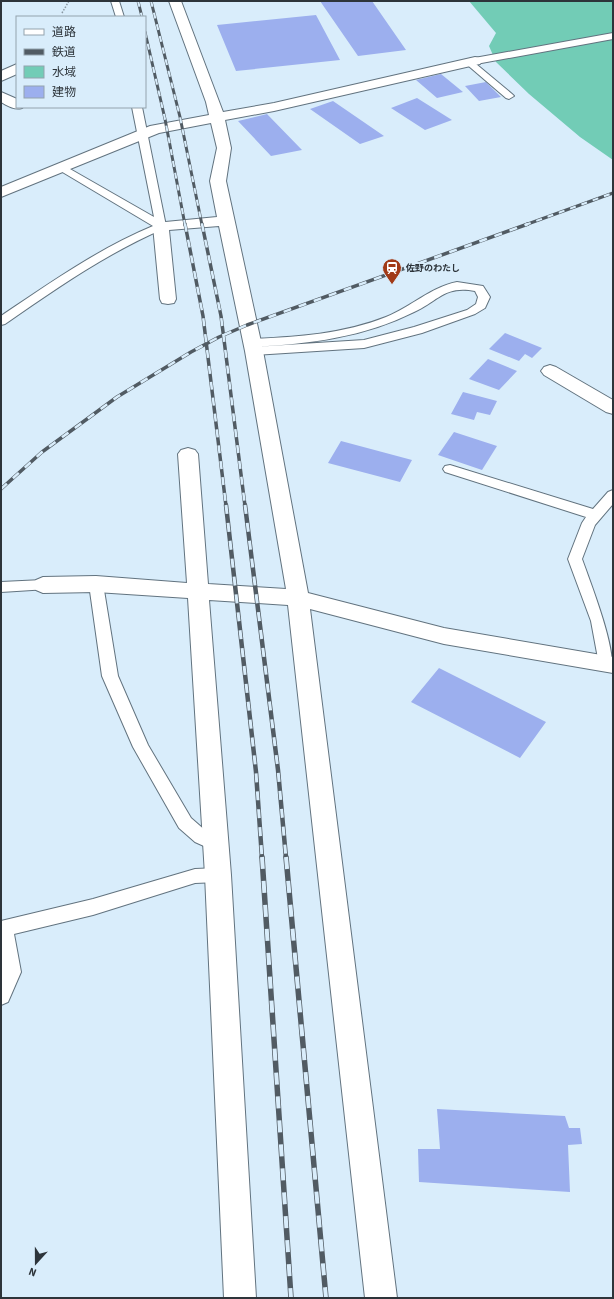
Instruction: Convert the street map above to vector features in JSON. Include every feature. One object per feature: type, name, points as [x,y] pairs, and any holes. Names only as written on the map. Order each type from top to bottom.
[{"type":"street","points":[[175,1],[213,102],[224,148],[218,181],[252,347],[298,598],[381,1298]]},
{"type":"street","points":[[1,192],[155,129],[274,107],[472,62]]},
{"type":"street","points":[[1,77],[16,69]]},
{"type":"street","points":[[1,96],[16,104]]},
{"type":"street","points":[[168,299],[161,226],[226,221]]},
{"type":"street","points":[[550,371],[613,408]]},
{"type":"street","points":[[188,454],[218,875],[240,1298]]},
{"type":"street","points":[[43,585],[96,584],[298,598],[444,636],[610,664]]},
{"type":"lane","points":[[116,1],[120,16]]},
{"type":"lane","points":[[472,62],[613,36]]},
{"type":"lane","points":[[472,62],[510,96]]},
{"type":"lane","points":[[137,108],[161,226]]},
{"type":"lane","points":[[59,167],[161,226]]},
{"type":"lane","points":[[1,321],[99,257],[137,235],[161,226]]},
{"type":"lane","points":[[452,285],[479,288],[484,297],[481,306],[471,312],[388,339],[364,344],[252,347],[328,338],[357,332],[385,322],[414,308],[435,293],[452,285]]},
{"type":"lane","points":[[450,469],[595,515]]},
{"type":"lane","points":[[610,664],[598,621],[575,559],[588,523],[613,495]]},
{"type":"lane","points":[[96,584],[110,676],[141,747],[185,823],[201,837],[215,844]]},
{"type":"lane","points":[[1,587],[43,585]]},
{"type":"lane","points":[[1,996],[12,972],[2,929],[92,907],[195,876],[218,875]]},
{"type":"path","points":[[62,12],[69,1]]},
{"type":"water","points":[[469,1],[613,1],[613,160],[580,137],[529,94],[496,62],[489,46],[496,33]]},
{"type":"building","points":[[320,1],[372,1],[406,50],[358,56]]},
{"type":"building","points":[[316,15],[340,60],[236,71],[217,25]]},
{"type":"building","points":[[441,74],[463,92],[437,98],[416,80]]},
{"type":"building","points":[[486,82],[501,97],[479,101],[465,86]]},
{"type":"building","points":[[417,98],[452,120],[425,130],[391,108]]},
{"type":"building","points":[[333,101],[384,136],[360,144],[310,109]]},
{"type":"building","points":[[267,114],[302,150],[271,156],[238,121]]},
{"type":"building","points":[[505,333],[542,348],[532,358],[525,354],[519,361],[489,349]]},
{"type":"building","points":[[488,359],[517,371],[499,390],[469,379]]},
{"type":"building","points":[[463,392],[497,401],[490,415],[477,412],[474,420],[451,414]]},
{"type":"building","points":[[454,432],[497,446],[482,470],[438,455]]},
{"type":"building","points":[[341,441],[412,460],[400,482],[328,463]]},
{"type":"building","points":[[439,668],[546,722],[520,758],[411,702]]},
{"type":"building","points":[[437,1109],[565,1116],[569,1128],[580,1128],[582,1144],[568,1145],[570,1192],[419,1182],[418,1149],[440,1149]]},
{"type":"railway","points":[[138,1],[142,16]]},
{"type":"railway","points":[[151,1],[180,117],[202,225]]},
{"type":"railway","points":[[146,36],[165,119],[185,225]]},
{"type":"railway","points":[[525,225],[613,193]]},
{"type":"railway","points":[[185,224],[203,316],[206,344]]},
{"type":"railway","points":[[202,224],[221,316],[223,335]]},
{"type":"railway","points":[[223,335],[247,325],[528,224]]},
{"type":"railway","points":[[206,344],[223,335]]},
{"type":"railway","points":[[223,335],[245,506]]},
{"type":"railway","points":[[1,489],[42,452],[117,397],[206,344]]},
{"type":"railway","points":[[206,344],[226,506]]},
{"type":"railway","points":[[226,505],[256,772],[262,858]]},
{"type":"railway","points":[[245,505],[278,770],[286,858]]},
{"type":"railway","points":[[262,857],[291,1298]]},
{"type":"railway","points":[[286,857],[326,1298]]},
{"type":"place","name":"佐野のわたし","points":[[392,285]]}]
